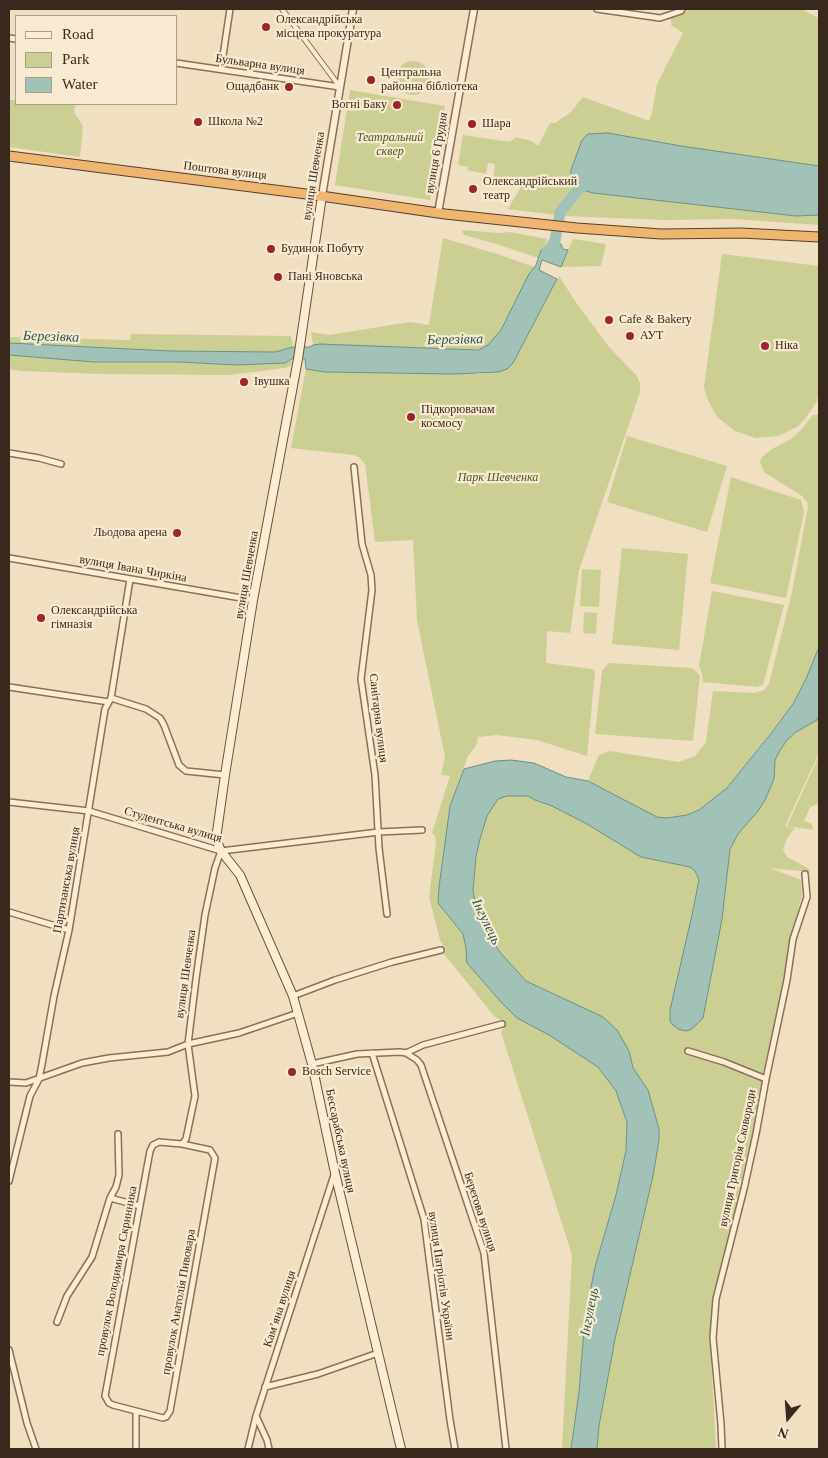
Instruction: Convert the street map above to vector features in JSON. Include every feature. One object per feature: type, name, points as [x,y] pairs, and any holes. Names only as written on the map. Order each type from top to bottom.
[{"type":"highway","name":"Поштова вулиця","points":[[9,156],[322,196],[438,213],[577,228],[661,234],[740,233],[819,237]]},
{"type":"main road","name":"вулиця Шевченка","points":[[221,851],[216,839],[225,775],[253,600],[298,359],[322,196]]},
{"type":"main road","name":"Бессарабська вулиця","points":[[221,851],[240,875],[293,996],[312,1064],[335,1174],[400,1449]]},
{"type":"street","points":[[221,70],[230,9]]},
{"type":"street","points":[[282,9],[340,87]]},
{"type":"street","name":"вулиця Шевченка","points":[[322,196],[353,9]]},
{"type":"street","name":"вулиця 6 Грудня","points":[[438,213],[474,9]]},
{"type":"street","points":[[597,9],[660,18],[682,9]]},
{"type":"street","name":"Бульварна вулиця","points":[[178,63],[340,87]]},
{"type":"street","points":[[9,453],[61,464]]},
{"type":"street","name":"Санітарна вулиця","points":[[354,467],[362,544],[372,590],[361,679],[375,775],[379,848],[387,914]]},
{"type":"street","name":"вулиця Івана Чиркіна","points":[[9,558],[253,600]]},
{"type":"street","name":"Партизанська вулиця","points":[[9,1181],[30,1096],[39,1079],[54,996],[69,930],[90,811],[105,709],[110,700],[130,579]]},
{"type":"street","points":[[9,687],[110,700],[146,709],[160,718],[180,765],[186,771],[225,775]]},
{"type":"street","name":"Студентська вулиця","points":[[9,802],[90,811],[221,851],[379,832],[422,830]]},
{"type":"street","name":"вулиця Шевченка","points":[[182,1144],[186,1139],[195,1096],[188,1044],[205,915],[215,868],[221,851]]},
{"type":"street","name":"вулиця Григорія Сковороди","points":[[722,1449],[713,1338],[716,1300],[744,1189],[787,980],[793,939],[807,897],[805,874]]},
{"type":"street","points":[[9,912],[69,930]]},
{"type":"street","points":[[293,996],[392,962],[441,950]]},
{"type":"street","points":[[9,1082],[26,1083],[82,1063],[109,1058],[168,1052],[188,1044],[239,1033],[298,1013]]},
{"type":"street","points":[[312,1064],[357,1054],[406,1053],[423,1045],[502,1024]]},
{"type":"street","points":[[688,1051],[724,1062],[766,1079]]},
{"type":"street","name":"вулиця Патріотів України","points":[[372,1053],[424,1219],[455,1449]]},
{"type":"street","name":"Берегова вулиця","points":[[406,1053],[421,1065],[484,1253],[506,1449]]},
{"type":"street","points":[[57,1322],[67,1296],[92,1258],[110,1198],[116,1187],[119,1175],[118,1134]]},
{"type":"street","name":"провулок Володимира Скринника","points":[[136,1412],[109,1403],[105,1396],[151,1148],[159,1142],[182,1144]]},
{"type":"street","name":"провулок Анатолія Пивовара","points":[[136,1412],[163,1418],[170,1411],[213,1170],[215,1158],[212,1152],[182,1144]]},
{"type":"street","name":"Камʼяна вулиця","points":[[248,1449],[265,1387],[335,1174]]},
{"type":"street","points":[[110,1198],[140,1206]]},
{"type":"street","points":[[9,1350],[27,1423],[36,1449]]},
{"type":"street","points":[[265,1387],[318,1374],[378,1353]]},
{"type":"street","points":[[136,1412],[136,1449]]},
{"type":"street","points":[[256,1416],[269,1449]]},
{"type":"green space","points":[[684,9],[801,9],[819,18],[819,166],[681,146],[608,133],[588,134],[582,140],[579,189],[593,193],[796,216],[819,215],[819,225],[733,219],[666,220],[563,216],[508,209],[522,185],[493,181],[495,164],[488,163],[486,174],[467,170],[468,167],[458,165],[463,135],[510,142],[516,137],[531,141],[538,146],[550,123],[555,123],[571,112],[583,97],[649,121],[657,84],[683,33],[671,25],[671,17],[682,13]]},
{"type":"green space","points":[[413,61],[425,66],[430,78],[425,90],[413,95],[401,90],[396,78],[401,66]]},
{"type":"green space","name":"Театральний сквер","points":[[350,90],[445,106],[430,200],[335,185]]},
{"type":"green space","points":[[9,100],[15,100],[15,105],[75,105],[74,112],[83,126],[80,157],[9,147]]},
{"type":"green space","points":[[462,230],[510,232],[547,239],[538,258],[464,235]]},
{"type":"green space","points":[[443,238],[534,267],[501,330],[493,341],[484,348],[468,350],[313,345],[311,332],[329,335],[410,322],[429,325]]},
{"type":"green space","points":[[573,239],[606,244],[601,266],[561,267]]},
{"type":"green space","name":"Ніка","points":[[722,254],[819,266],[819,386],[817,401],[797,427],[778,436],[756,438],[735,431],[717,417],[707,398],[704,387]]},
{"type":"green space","name":"Парк Шевченка","points":[[559,276],[609,347],[636,375],[640,383],[640,392],[579,570],[570,633],[547,631],[546,663],[592,669],[595,672],[587,756],[537,740],[497,735],[478,737],[477,744],[468,756],[450,806],[451,920],[463,934],[467,963],[500,1001],[517,1018],[549,1035],[598,1067],[616,1091],[627,1122],[626,1151],[616,1195],[595,1267],[585,1318],[579,1392],[571,1449],[562,1449],[572,1255],[501,1032],[505,1025],[504,1022],[495,1017],[444,954],[446,950],[440,940],[429,897],[436,842],[435,836],[432,833],[450,776],[441,775],[445,757],[417,620],[413,540],[375,542],[365,464],[359,457],[291,448],[306,369],[325,372],[385,373],[479,374],[498,372],[513,363]]},
{"type":"green space","points":[[131,334],[291,336],[293,347],[275,352],[171,351],[9,343],[9,337],[130,340]]},
{"type":"green space","points":[[9,355],[94,362],[179,362],[236,365],[285,363],[292,360],[291,366],[284,368],[229,375],[99,374],[9,369]]},
{"type":"green space","points":[[813,415],[819,415],[819,647],[793,704],[727,788],[699,810],[687,815],[667,818],[657,817],[588,781],[599,755],[610,751],[679,762],[695,756],[706,742],[713,691],[754,693],[764,690],[769,684],[792,592],[808,507],[807,502],[802,496],[764,472],[760,462],[762,457],[772,449],[791,439]]},
{"type":"green space","points":[[627,436],[727,466],[707,532],[607,502]]},
{"type":"green space","points":[[731,477],[801,500],[804,512],[786,598],[710,583]]},
{"type":"green space","points":[[622,548],[688,554],[679,650],[612,644]]},
{"type":"green space","points":[[582,569],[601,570],[599,607],[580,606]]},
{"type":"green space","points":[[712,591],[784,605],[763,685],[757,687],[703,682],[699,666]]},
{"type":"green space","points":[[584,612],[597,613],[596,634],[583,633]]},
{"type":"green space","points":[[609,663],[692,668],[700,675],[693,741],[595,734],[602,671]]},
{"type":"green space","points":[[819,715],[819,753],[785,826],[795,828],[787,838],[783,850],[787,857],[808,868],[810,872],[770,868],[801,880],[802,895],[791,936],[785,975],[763,1074],[715,1057],[713,1062],[763,1080],[754,1131],[713,1296],[710,1338],[716,1449],[597,1449],[599,1426],[615,1339],[653,1176],[659,1128],[648,1090],[633,1068],[629,1051],[559,996],[526,981],[499,951],[478,916],[473,891],[476,856],[480,839],[487,816],[498,799],[507,796],[528,796],[587,824],[641,857],[690,867],[695,871],[699,880],[692,915],[697,1025],[703,1018],[722,919],[730,849],[738,834],[758,811],[774,779],[775,760],[786,740],[817,720]]},
{"type":"green space","points":[[819,756],[819,803],[810,807],[804,821],[812,824],[813,830],[787,826]]},
{"type":"water","points":[[608,133],[681,146],[819,166],[819,215],[796,216],[593,193],[579,189],[571,182],[571,170],[582,140],[588,134]]},
{"type":"water","points":[[552,241],[561,244],[563,249],[568,250],[561,267],[542,260],[539,270],[557,279],[513,363],[507,369],[498,372],[454,374],[325,372],[306,369],[305,359],[295,357],[285,363],[236,365],[179,362],[94,362],[9,355],[9,343],[171,351],[275,352],[293,347],[310,347],[320,344],[478,350],[488,345],[501,330],[529,274],[536,265],[541,250]]},
{"type":"water","name":"Інгулець","points":[[819,647],[819,715],[817,720],[796,732],[787,740],[779,752],[775,760],[774,779],[765,800],[738,834],[730,849],[722,919],[703,1018],[692,1029],[686,1031],[678,1029],[673,1025],[670,1021],[670,1010],[699,880],[695,871],[690,867],[641,857],[587,824],[528,796],[507,796],[498,799],[487,816],[476,856],[473,891],[478,916],[499,951],[526,981],[603,1017],[617,1030],[629,1051],[633,1068],[648,1090],[659,1129],[653,1176],[615,1339],[599,1426],[597,1449],[571,1449],[579,1392],[585,1318],[595,1267],[616,1195],[626,1151],[627,1122],[616,1091],[598,1067],[549,1035],[517,1018],[467,963],[463,934],[438,903],[450,806],[464,769],[495,761],[511,760],[534,763],[566,777],[588,781],[657,817],[667,818],[687,815],[699,810],[727,788],[793,704]]},
{"type":"waterway","name":"Березівка","points":[[547,252],[555,241],[560,212],[589,180]]},
{"type":"place","name":"Олександрійська місцева прокуратура","points":[[266,27]]},
{"type":"place","name":"Центральна районна бібліотека","points":[[371,80]]},
{"type":"place","name":"Ощадбанк","points":[[289,87]]},
{"type":"place","name":"Вогні Баку","points":[[397,105]]},
{"type":"place","name":"Школа №2","points":[[198,122]]},
{"type":"place","name":"Шара","points":[[472,124]]},
{"type":"place","name":"Олександрійський театр","points":[[473,189]]},
{"type":"place","name":"Будинок Побуту","points":[[271,249]]},
{"type":"place","name":"Пані Яновська","points":[[278,277]]},
{"type":"place","name":"Cafe & Bakery","points":[[609,320]]},
{"type":"place","name":"АУТ","points":[[630,336]]},
{"type":"place","name":"Ніка","points":[[765,346]]},
{"type":"place","name":"Івушка","points":[[244,382]]},
{"type":"place","name":"Підкорювачам космосу","points":[[411,417]]},
{"type":"place","name":"Льодова арена","points":[[177,533]]},
{"type":"place","name":"Олександрійська гімназія","points":[[41,618]]},
{"type":"place","name":"Bosch Service","points":[[292,1072]]}]
